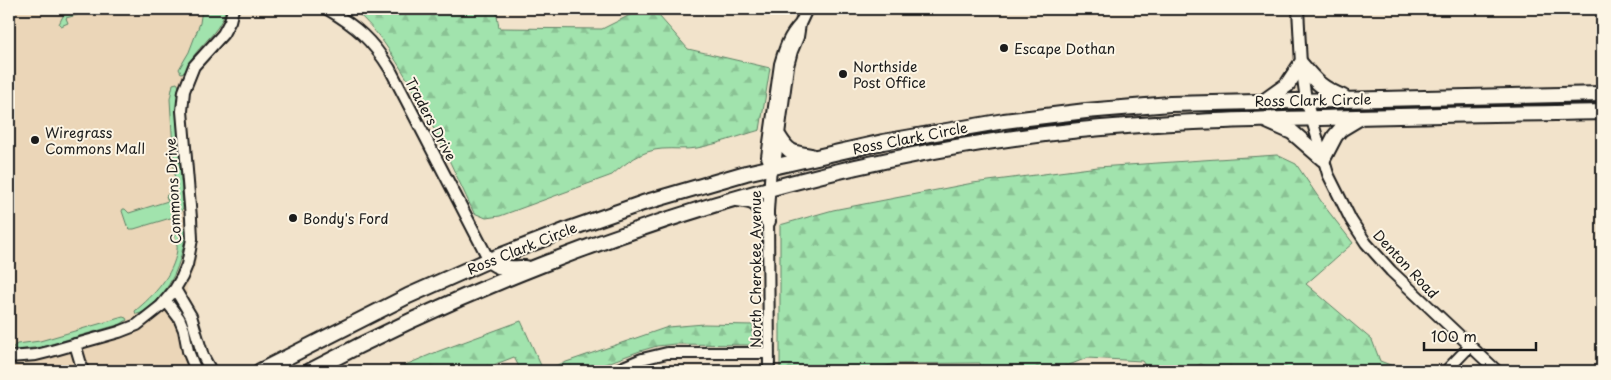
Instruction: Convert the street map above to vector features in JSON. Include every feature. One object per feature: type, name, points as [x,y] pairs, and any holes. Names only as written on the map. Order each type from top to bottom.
[{"type":"highway","points":[[1264,101],[1280,92],[1287,85],[1301,64],[1319,85],[1349,99]]},
{"type":"highway","name":"Ross Clark Circle","points":[[260,371],[408,296],[489,260],[572,228],[643,203],[771,166],[918,135],[1004,121],[1126,108],[1211,102],[1602,94]]},
{"type":"highway","points":[[1530,114],[1536,104],[1538,95]]},
{"type":"highway","points":[[1201,121],[1210,110],[1211,102]]},
{"type":"highway","points":[[1126,108],[1127,126]]},
{"type":"highway","name":"Ross Clark Circle","points":[[310,371],[417,317],[587,247],[731,198],[887,160],[1007,139],[1127,126],[1201,121],[1602,112]]},
{"type":"highway","points":[[1262,119],[1292,132],[1323,159],[1335,136],[1341,129],[1361,117]]},
{"type":"highway","points":[[1004,121],[1007,139]]},
{"type":"highway","points":[[779,137],[786,149],[796,154],[817,157]]},
{"type":"highway","points":[[731,198],[752,200],[768,221]]},
{"type":"highway","points":[[643,203],[650,225]]},
{"type":"highway","points":[[489,260],[501,268],[535,267]]},
{"type":"highway","points":[[354,322],[367,341]]},
{"type":"street","name":"Commons Drive","points":[[9,357],[36,355],[119,332],[137,325],[166,301],[175,289],[187,265],[192,239],[192,218],[182,111],[184,91],[194,66],[223,34],[230,21],[233,9]]},
{"type":"street","name":"Traders Drive","points":[[327,9],[362,33],[381,56],[412,110],[489,260]]},
{"type":"street","name":"North Cherokee Avenue","points":[[769,371],[768,221],[771,166],[776,157],[788,66],[798,37],[800,24],[807,9]]},
{"type":"street","name":"Denton Road","points":[[1298,9],[1301,64],[1306,100],[1323,159],[1351,220],[1366,244],[1404,284],[1497,371]]},
{"type":"street","name":"North Cherokee Avenue","points":[[771,166],[767,157],[780,64],[791,34],[800,24]]},
{"type":"street","points":[[175,289],[191,316],[203,356],[211,371]]},
{"type":"street","points":[[166,301],[179,318],[184,330],[188,351],[196,371]]},
{"type":"street","points":[[75,344],[83,371]]},
{"type":"street","points":[[1446,371],[1470,346]]},
{"type":"street","points":[[614,371],[642,359],[667,353],[769,353]]},
{"type":"street","points":[[642,359],[642,371]]},
{"type":"shaded area","points":[[9,9],[238,9],[232,27],[194,76],[188,98],[197,230],[196,264],[187,287],[187,300],[199,326],[204,347],[214,371],[9,371]]},
{"type":"green space","points":[[73,9],[98,9],[66,18],[68,23],[61,26],[59,24],[64,14]]},
{"type":"green space","points":[[202,9],[226,9],[218,27],[194,56],[185,72],[181,73],[179,69],[189,52],[200,23]]},
{"type":"green space","points":[[353,9],[496,9],[499,28],[602,29],[642,9],[653,9],[688,49],[770,68],[760,130],[697,148],[662,149],[648,152],[629,162],[612,175],[500,216],[486,218],[474,213],[443,147],[397,62],[377,34]]},
{"type":"green space","points":[[177,83],[179,86],[176,108],[183,208],[177,216],[130,229],[127,226],[123,209],[129,213],[168,201],[166,196],[174,189],[170,99],[173,84]]},
{"type":"green space","points":[[1277,155],[1296,164],[1325,207],[1353,243],[1306,284],[1372,340],[1380,361],[1398,368],[1427,366],[1430,371],[1284,371],[1283,367],[1250,371],[1213,371],[1201,364],[1184,371],[1149,371],[1142,361],[1087,358],[1054,371],[982,371],[980,363],[894,364],[869,371],[780,371],[780,225],[833,210],[973,183],[1098,167]]},
{"type":"green space","points":[[181,227],[186,231],[176,271],[160,297],[152,305],[136,314],[135,311],[156,292],[167,277],[177,250],[174,230]]},
{"type":"green space","points":[[123,317],[127,320],[121,324],[41,347],[17,350],[13,347],[17,344],[40,341]]},
{"type":"green space","points":[[521,321],[543,370],[668,327],[704,324],[753,325],[752,345],[675,344],[657,346],[586,371],[521,371],[514,357],[484,371],[391,371]]},
{"type":"place","name":"Escape Dothan","points":[[1004,48]]},
{"type":"place","name":"Northside Post Office","points":[[843,74]]},
{"type":"place","name":"Wiregrass Commons Mall","points":[[35,140]]},
{"type":"place","name":"Bondy's Ford","points":[[293,218]]}]
